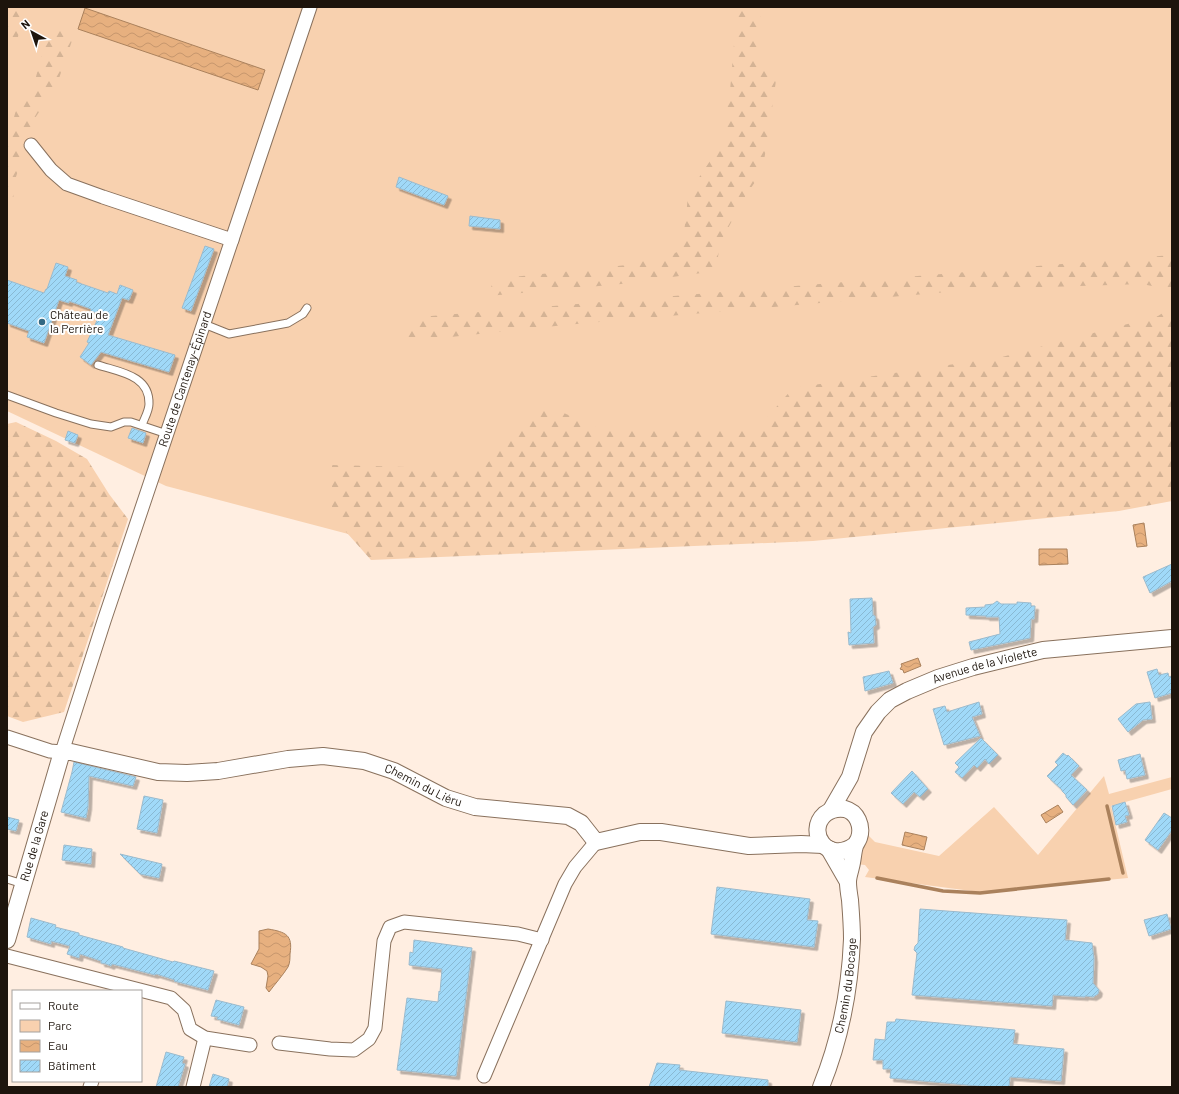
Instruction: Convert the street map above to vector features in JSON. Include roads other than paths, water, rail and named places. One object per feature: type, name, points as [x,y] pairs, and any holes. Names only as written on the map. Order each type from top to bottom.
[{"type":"street","name":"Route de Cantenay-Épinard","points":[[62,752],[104,621],[310,7]]},
{"type":"street","points":[[32,145],[51,170],[67,184],[232,240]]},
{"type":"street","name":"Avenue de la Violette","points":[[831,810],[850,777],[861,738],[868,724],[890,700],[907,691],[938,678],[973,667],[1043,650],[1172,638]]},
{"type":"street","points":[[7,737],[50,751],[62,752]]},
{"type":"street","name":"Chemin du Liéru","points":[[62,752],[71,752],[158,772],[187,773],[218,771],[288,759],[323,756],[364,761],[394,771],[446,798],[475,807],[568,816],[581,824],[596,842]]},
{"type":"street","name":"Rue de la Gare","points":[[7,940],[62,752]]},
{"type":"street","name":"Avenue de la Violette","points":[[850,777],[855,815]]},
{"type":"street","points":[[844,809],[855,815],[861,832],[855,845],[849,850],[835,852],[826,847],[819,839],[818,825],[820,819],[831,810],[844,809]]},
{"type":"street","points":[[776,845],[818,825]]},
{"type":"street","points":[[484,1076],[565,884],[575,867],[596,842],[640,832],[661,832],[748,846],[776,845],[826,847]]},
{"type":"street","name":"Chemin du Bocage","points":[[821,1087],[840,1031],[848,982],[852,938],[848,882],[855,845]]},
{"type":"street","name":"Chemin du Bocage","points":[[826,847],[848,882]]},
{"type":"street","points":[[279,1043],[330,1049],[354,1050],[370,1039],[375,1028],[384,941],[390,927],[404,922],[518,934],[542,940]]},
{"type":"street","points":[[7,956],[128,990]]},
{"type":"street","points":[[142,993],[171,998],[184,1010],[190,1029],[205,1038],[250,1045]]},
{"type":"street","points":[[193,1087],[205,1038]]},
{"type":"lane","points":[[204,324],[229,334],[288,323],[303,314],[307,308]]},
{"type":"lane","points":[[98,365],[138,378],[147,390],[149,405],[142,425]]},
{"type":"lane","points":[[7,395],[91,424],[111,427],[124,422],[131,422],[168,434]]},
{"type":"lane","points":[[7,879],[23,884]]},
{"type":"water","points":[[85,8],[265,70],[258,90],[78,29]]},
{"type":"water","points":[[1144,523],[1147,546],[1137,547],[1133,525]]},
{"type":"water","points":[[1039,549],[1067,549],[1068,564],[1039,565]]},
{"type":"water","points":[[918,658],[921,666],[904,673],[903,670],[900,669],[902,666],[901,664]]},
{"type":"water","points":[[1058,805],[1063,812],[1046,823],[1041,815]]},
{"type":"water","points":[[905,832],[927,837],[924,850],[902,845]]},
{"type":"water","points":[[268,929],[284,933],[289,939],[291,948],[288,967],[269,992],[266,988],[268,976],[267,971],[261,967],[251,964],[259,949],[259,931]]},
{"type":"waterway","points":[[1107,806],[1123,873]]},
{"type":"waterway","points":[[877,878],[943,891],[980,893],[1109,879]]},
{"type":"place","name":"Château de la Perrière","points":[[42,322]]}]
